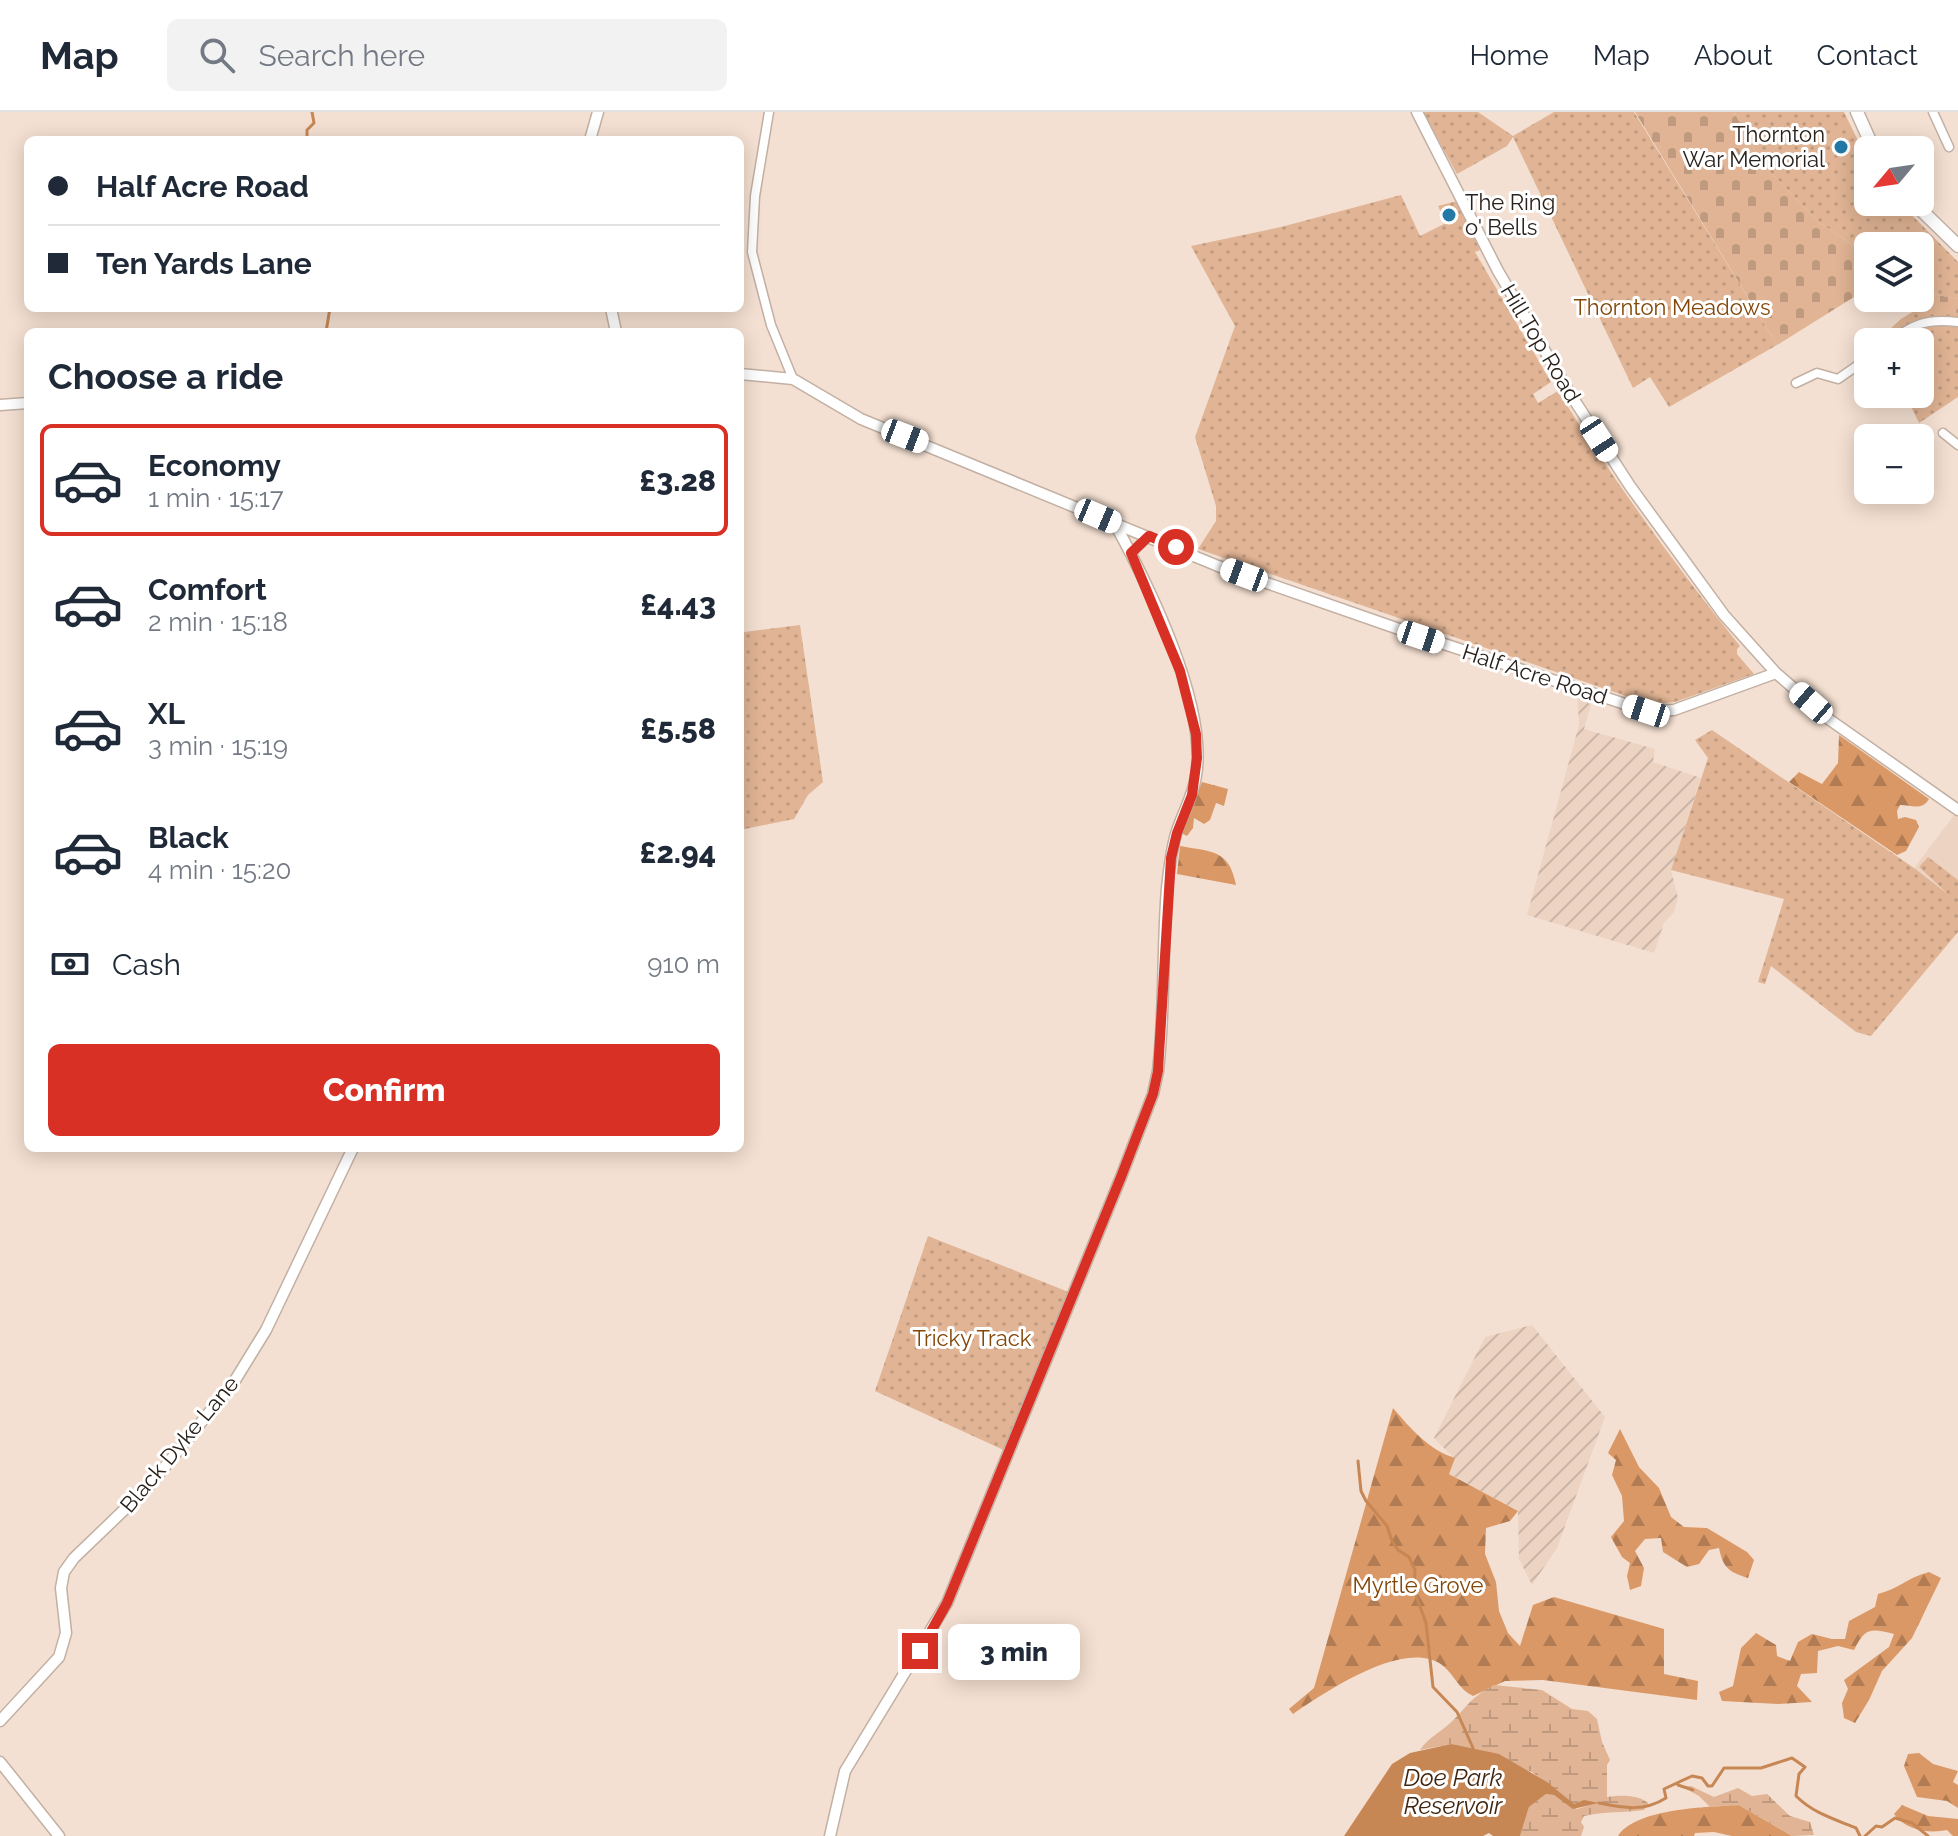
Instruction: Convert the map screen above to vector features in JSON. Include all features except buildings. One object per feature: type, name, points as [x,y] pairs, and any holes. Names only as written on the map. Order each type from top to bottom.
[{"type":"main road","points":[[1857,112],[1868,136]]},
{"type":"main road","points":[[1927,216],[1958,246]]},
{"type":"street","points":[[591,136],[598,112]]},
{"type":"street","points":[[744,374],[793,379],[771,325],[752,252],[755,196],[769,112]]},
{"type":"street","name":"Hill Top Road","points":[[1417,112],[1498,271],[1569,392],[1630,486],[1724,615],[1776,673],[1830,720],[1958,810]]},
{"type":"street","points":[[1933,112],[1949,147]]},
{"type":"street","points":[[1908,328],[1915,323],[1958,322]]},
{"type":"street","points":[[1796,383],[1817,373],[1838,379],[1854,368]]},
{"type":"street","name":"Half Acre Road","points":[[793,379],[861,419],[1218,566],[1646,711],[1674,710],[1776,673]]},
{"type":"street","points":[[0,405],[24,403]]},
{"type":"street","points":[[1943,433],[1958,445]]},
{"type":"street","points":[[830,1836],[845,1771],[947,1603],[1153,1094],[1161,1046],[1171,858],[1192,795],[1197,758],[1196,734],[1180,671],[1131,553],[1115,524]]},
{"type":"street","points":[[1131,553],[1149,536]]},
{"type":"street","name":"Black Dyke Lane","points":[[0,1721],[59,1657],[66,1633],[61,1588],[64,1572],[74,1558],[150,1485],[234,1382],[266,1330],[351,1152]]},
{"type":"street","points":[[0,1762],[59,1836]]},
{"type":"shaded area","points":[[1577,692],[1593,697],[1584,729],[1655,749],[1653,762],[1701,778],[1671,870],[1678,898],[1674,912],[1664,923],[1654,953],[1527,915],[1579,725]]},
{"type":"shaded area","points":[[1955,814],[1958,816],[1958,903],[1914,868]]},
{"type":"shaded area","points":[[1532,1325],[1605,1417],[1557,1548],[1532,1585],[1519,1559],[1518,1511],[1448,1473],[1454,1458],[1434,1438],[1485,1337]]},
{"type":"green space","name":"Thornton Meadows","points":[[1423,112],[1478,112],[1513,136],[1554,112],[1634,112],[1777,345],[1669,407],[1650,377],[1633,388],[1513,137],[1507,146],[1457,174]]},
{"type":"green space","points":[[1635,112],[1734,112],[1763,165],[1820,223],[1854,246],[1854,297],[1777,345]]},
{"type":"green space","points":[[1734,112],[1844,112],[1856,136],[1854,216],[1913,216],[1928,232],[1854,232],[1854,246],[1820,223],[1763,165]]},
{"type":"green space","points":[[1401,195],[1420,236],[1446,223],[1438,206],[1457,201],[1480,250],[1475,252],[1551,382],[1533,394],[1538,403],[1558,391],[1645,522],[1740,646],[1737,654],[1754,674],[1675,702],[1649,704],[1198,549],[1216,521],[1216,506],[1195,437],[1235,326],[1191,246],[1281,227]]},
{"type":"green space","points":[[1934,238],[1958,262],[1958,299],[1934,294]]},
{"type":"green space","points":[[1934,294],[1958,299],[1958,313],[1934,309]]},
{"type":"green space","points":[[1934,307],[1958,313],[1958,397],[1919,423],[1912,408],[1934,408],[1934,328],[1891,328],[1912,312],[1934,312]]},
{"type":"green space","points":[[800,625],[823,782],[808,795],[794,819],[744,829],[744,632]]},
{"type":"green space","points":[[1712,730],[1949,895],[1919,867],[1928,857],[1958,880],[1958,932],[1871,1036],[1856,1032],[1771,966],[1765,984],[1758,982],[1784,899],[1671,870],[1708,758],[1695,740]]},
{"type":"green space","points":[[1839,735],[1929,799],[1920,806],[1900,805],[1897,811],[1898,819],[1916,820],[1919,827],[1906,851],[1897,855],[1789,782],[1799,772],[1822,784],[1838,763]]},
{"type":"green space","points":[[1202,782],[1228,789],[1224,806],[1216,803],[1210,820],[1204,824],[1194,818],[1193,828],[1187,836],[1181,833]]},
{"type":"green space","points":[[1180,846],[1210,851],[1224,858],[1236,885],[1177,874]]},
{"type":"green space","name":"Tricky Track","points":[[928,1236],[1071,1293],[1008,1452],[875,1391]]},
{"type":"green space","name":"Myrtle Grove","points":[[1393,1408],[1428,1444],[1455,1458],[1449,1474],[1518,1511],[1510,1521],[1486,1528],[1485,1554],[1496,1582],[1499,1611],[1508,1633],[1520,1646],[1533,1605],[1554,1597],[1664,1629],[1664,1674],[1698,1681],[1697,1700],[1543,1680],[1505,1681],[1473,1696],[1442,1665],[1426,1658],[1407,1658],[1366,1671],[1293,1714],[1289,1709],[1314,1688]]},
{"type":"green space","points":[[1620,1429],[1639,1467],[1659,1488],[1671,1517],[1684,1527],[1707,1528],[1747,1552],[1754,1560],[1748,1578],[1728,1568],[1719,1548],[1709,1550],[1699,1564],[1687,1567],[1663,1552],[1661,1538],[1645,1539],[1635,1551],[1644,1568],[1641,1586],[1630,1590],[1627,1576],[1630,1563],[1622,1557],[1611,1537],[1624,1521],[1622,1496],[1612,1475],[1616,1460],[1608,1453]]},
{"type":"green space","points":[[1929,1572],[1941,1578],[1912,1638],[1882,1671],[1855,1723],[1844,1718],[1842,1703],[1848,1689],[1844,1680],[1889,1647],[1894,1634],[1869,1632],[1854,1650],[1838,1646],[1818,1651],[1817,1673],[1801,1674],[1797,1686],[1812,1702],[1722,1701],[1719,1692],[1733,1686],[1741,1648],[1756,1633],[1776,1645],[1777,1656],[1790,1661],[1798,1642],[1812,1634],[1845,1639],[1849,1621],[1875,1607],[1878,1594]]},
{"type":"green space","points":[[1494,1685],[1542,1690],[1572,1709],[1588,1711],[1597,1719],[1610,1760],[1607,1765],[1607,1797],[1635,1797],[1649,1804],[1644,1810],[1584,1816],[1581,1836],[1520,1836],[1529,1807],[1546,1794],[1554,1795],[1577,1809],[1598,1803],[1574,1805],[1532,1772],[1451,1744],[1420,1750],[1474,1699]]},
{"type":"green space","points":[[1919,1753],[1933,1764],[1958,1771],[1953,1782],[1958,1785],[1958,1808],[1947,1801],[1917,1797],[1904,1766],[1908,1754]]},
{"type":"green space","points":[[1691,1786],[1714,1797],[1738,1788],[1752,1796],[1767,1794],[1790,1816],[1810,1822],[1814,1835],[1792,1836],[1739,1805],[1710,1807],[1683,1787]]},
{"type":"green space","points":[[1739,1805],[1792,1836],[1732,1836],[1714,1832],[1695,1833],[1694,1836],[1618,1836],[1627,1827],[1656,1814]]},
{"type":"green space","points":[[1902,1805],[1928,1816],[1958,1819],[1958,1836],[1947,1830],[1925,1831],[1905,1824],[1894,1814]]},
{"type":"water","name":"Doe Park Reservoir","points":[[1451,1744],[1499,1754],[1547,1782],[1574,1804],[1584,1800],[1599,1803],[1573,1809],[1554,1795],[1546,1794],[1529,1807],[1520,1836],[1493,1836],[1489,1833],[1483,1836],[1344,1836],[1392,1764],[1410,1753]]},
{"type":"waterway","points":[[307,136],[307,130],[314,123],[312,112]]},
{"type":"waterway","points":[[327,328],[329,312]]},
{"type":"waterway","points":[[1358,1461],[1361,1491],[1366,1501],[1387,1526],[1392,1541],[1398,1550],[1409,1557],[1415,1570],[1414,1590],[1426,1623],[1433,1687],[1457,1712],[1473,1748]]},
{"type":"waterway","points":[[1599,1803],[1642,1807],[1666,1798],[1664,1789],[1692,1776],[1702,1778],[1708,1786],[1712,1786],[1724,1768],[1761,1768],[1792,1758],[1805,1767],[1799,1774],[1796,1796],[1817,1811],[1856,1828],[1860,1836]]},
{"type":"waterway","points":[[1678,1785],[1693,1790]]},
{"type":"waterway","points":[[1865,1836],[1876,1826],[1882,1827],[1895,1818],[1912,1823],[1928,1836]]},
{"type":"place","name":"Thornton War Memorial","points":[[1841,147]]},
{"type":"place","name":"The Ring o' Bells","points":[[1449,215]]},
{"type":"route","points":[[920,1651],[947,1603],[1153,1094],[1161,1046],[1171,858],[1192,795],[1197,758],[1196,734],[1180,671],[1131,553],[1149,536],[1176,547]]}]
